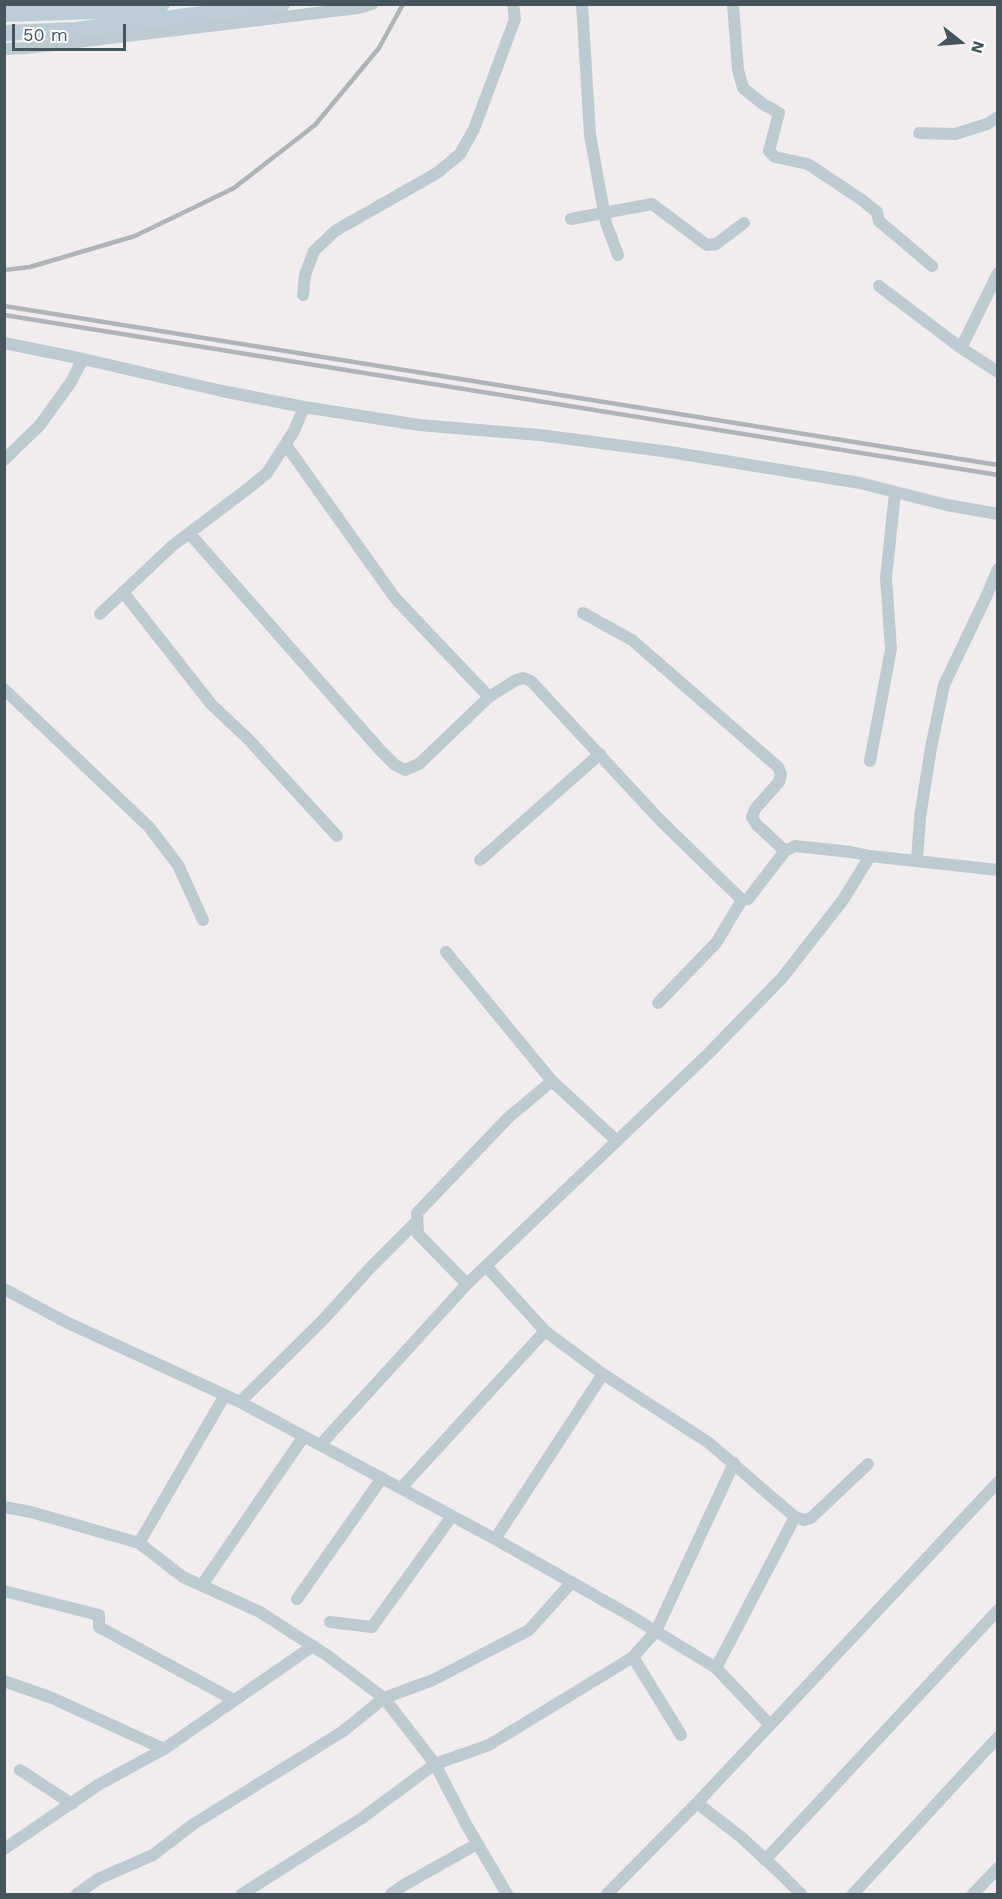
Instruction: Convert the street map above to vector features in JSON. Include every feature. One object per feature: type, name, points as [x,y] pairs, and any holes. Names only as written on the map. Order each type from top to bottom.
[{"type":"main road","points":[[4,14],[127,10],[162,4]]},
{"type":"main road","points":[[4,33],[76,30],[282,4]]},
{"type":"street","points":[[4,49],[346,9],[372,4]]},
{"type":"street","points":[[303,295],[305,275],[314,250],[335,231],[436,173],[460,154],[474,129],[515,19],[513,4]]},
{"type":"street","points":[[582,4],[590,135],[604,212],[618,255]]},
{"type":"street","points":[[733,4],[738,70],[743,88],[763,104],[779,112],[769,151],[775,157],[808,164],[862,200],[878,212],[879,221],[932,266]]},
{"type":"street","points":[[919,133],[955,134],[987,124],[998,117]]},
{"type":"street","points":[[572,219],[652,204],[707,244],[716,244],[744,223]]},
{"type":"street","points":[[962,348],[998,273]]},
{"type":"street","points":[[879,286],[998,372]]},
{"type":"street","points":[[4,343],[222,391],[303,406],[419,425],[539,435],[670,452],[860,483],[947,506],[998,514]]},
{"type":"street","points":[[4,460],[45,418],[71,382],[83,359]]},
{"type":"street","points":[[100,614],[172,546],[267,473],[294,431],[303,406]]},
{"type":"street","points":[[286,445],[395,598],[489,696]]},
{"type":"street","points":[[870,761],[891,649],[886,578],[895,493]]},
{"type":"street","points":[[189,533],[315,678],[395,765],[405,770],[419,764],[489,696],[516,680],[524,678],[531,681],[660,820],[742,900]]},
{"type":"street","points":[[917,861],[920,817],[944,686],[998,568]]},
{"type":"street","points":[[123,592],[211,704],[249,740],[337,836]]},
{"type":"street","points":[[583,613],[632,640],[778,767],[781,774],[779,782],[754,809],[752,817],[756,824],[785,850]]},
{"type":"street","points":[[4,688],[149,827],[178,865],[203,920]]},
{"type":"street","points":[[480,860],[600,754]]},
{"type":"street","points":[[658,1003],[716,943],[742,900],[748,899],[785,850],[795,846],[998,870]]},
{"type":"street","points":[[321,1444],[467,1284],[709,1053],[782,978],[843,900],[870,856]]},
{"type":"street","points":[[446,952],[552,1081],[617,1141]]},
{"type":"street","points":[[467,1284],[418,1234],[417,1213],[509,1117],[552,1081]]},
{"type":"street","points":[[240,1402],[323,1320],[417,1221]]},
{"type":"street","points":[[486,1266],[545,1331],[603,1374],[709,1443],[795,1517],[804,1520],[811,1518],[868,1464]]},
{"type":"street","points":[[5,1291],[66,1322],[240,1402],[572,1582],[716,1668],[770,1725]]},
{"type":"street","points":[[401,1488],[545,1331]]},
{"type":"street","points":[[495,1539],[603,1374]]},
{"type":"street","points":[[139,1543],[225,1395]]},
{"type":"street","points":[[202,1585],[304,1436]]},
{"type":"street","points":[[242,1894],[362,1818],[435,1764],[489,1745],[633,1657],[656,1631],[734,1463]]},
{"type":"street","points":[[297,1599],[382,1478]]},
{"type":"street","points":[[607,1894],[697,1803],[998,1482]]},
{"type":"street","points":[[4,1507],[31,1512],[139,1543],[183,1577],[260,1612],[313,1646],[384,1698],[435,1764],[477,1844],[507,1894]]},
{"type":"street","points":[[330,1622],[372,1627],[452,1516]]},
{"type":"street","points":[[716,1668],[795,1517]]},
{"type":"street","points":[[77,1894],[98,1879],[153,1856],[192,1825],[342,1732],[384,1698],[433,1680],[529,1629],[572,1582]]},
{"type":"street","points":[[4,1592],[99,1615],[99,1627],[234,1700]]},
{"type":"street","points":[[765,1860],[998,1610]]},
{"type":"street","points":[[4,1849],[98,1785],[164,1749],[313,1646]]},
{"type":"street","points":[[633,1657],[681,1735]]},
{"type":"street","points":[[4,1681],[52,1698],[164,1749]]},
{"type":"street","points":[[853,1894],[998,1737]]},
{"type":"street","points":[[20,1770],[72,1804]]},
{"type":"street","points":[[697,1803],[741,1837],[801,1894]]},
{"type":"street","points":[[392,1894],[477,1844]]},
{"type":"street","points":[[973,1894],[998,1868]]},
{"type":"railway","points":[[4,270],[30,267],[135,236],[234,188],[315,125],[379,48],[403,4]]},
{"type":"railway","points":[[4,306],[998,465]]},
{"type":"railway","points":[[4,315],[998,475]]}]
